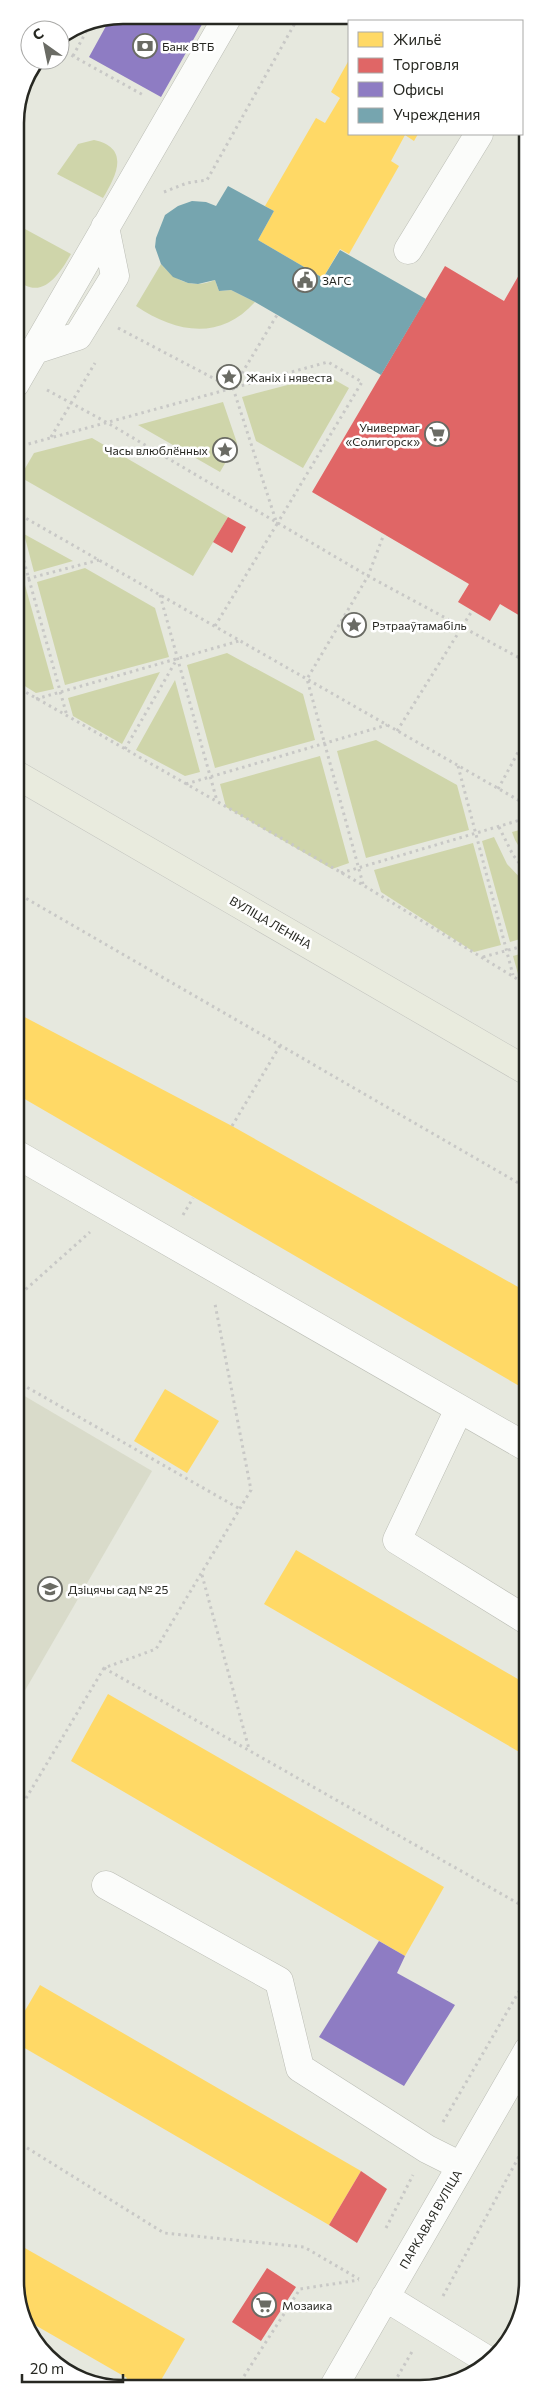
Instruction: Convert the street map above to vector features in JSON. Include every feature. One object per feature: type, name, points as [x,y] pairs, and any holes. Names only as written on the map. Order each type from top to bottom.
[{"type":"main road","name":"ВУЛІЦА ЛЕНІНА","points":[[24,779],[519,1066]]},
{"type":"street","points":[[24,369],[223,24]]},
{"type":"street","points":[[408,250],[478,135]]},
{"type":"street","points":[[24,1159],[519,1443]]},
{"type":"street","points":[[459,1409],[397,1540],[519,1615]]},
{"type":"street","points":[[106,1885],[279,1981],[300,2068],[427,2149],[461,2166]]},
{"type":"street","name":"ПАРКАВАЯ ВУЛІЦА","points":[[338,2380],[519,2066]]},
{"type":"street","points":[[385,2297],[484,2357]]},
{"type":"path","points":[[159,194],[179,185],[207,180],[295,24]]},
{"type":"path","points":[[73,56],[87,30]]},
{"type":"path","points":[[70,54],[151,99]]},
{"type":"path","points":[[233,388],[277,315]]},
{"type":"path","points":[[111,335],[120,320]]},
{"type":"path","points":[[116,327],[233,388],[277,524]]},
{"type":"path","points":[[51,438],[96,361]]},
{"type":"path","points":[[24,445],[328,362],[362,382],[215,626]]},
{"type":"path","points":[[42,388],[106,422],[368,576],[519,658]]},
{"type":"path","points":[[24,517],[519,801]]},
{"type":"path","points":[[363,885],[307,679],[368,576],[384,534]]},
{"type":"path","points":[[24,560],[67,717]]},
{"type":"path","points":[[24,579],[100,560]]},
{"type":"path","points":[[160,594],[217,802]]},
{"type":"path","points":[[397,731],[472,610]]},
{"type":"path","points":[[36,699],[240,640]]},
{"type":"path","points":[[125,749],[178,658]]},
{"type":"path","points":[[24,692],[363,885],[519,980]]},
{"type":"path","points":[[186,784],[387,725]]},
{"type":"path","points":[[498,789],[519,751]]},
{"type":"path","points":[[458,766],[513,976]]},
{"type":"path","points":[[340,873],[519,821]]},
{"type":"path","points":[[499,827],[519,863]]},
{"type":"path","points":[[24,897],[519,1183]]},
{"type":"path","points":[[482,958],[519,947]]},
{"type":"path","points":[[232,1126],[281,1044]]},
{"type":"path","points":[[24,1291],[114,1210]]},
{"type":"path","points":[[24,1802],[104,1668],[156,1649],[252,1490],[208,1264]]},
{"type":"path","points":[[24,1386],[240,1510]]},
{"type":"path","points":[[202,1574],[249,1750]]},
{"type":"path","points":[[104,1668],[519,1904]]},
{"type":"path","points":[[382,2236],[427,2149],[519,1991]]},
{"type":"path","points":[[24,2146],[164,2233],[304,2247],[359,2280]]},
{"type":"path","points":[[396,2380],[519,2157]]},
{"type":"path","points":[[359,2280],[364,2271]]},
{"type":"path","points":[[242,2380],[300,2289],[359,2280]]},
{"type":"shaded area","name":"Дзіцячы сад № 25","points":[[24,1396],[152,1471],[24,1692]]},
{"type":"green space","points":[[94,140],[106,144],[113,149],[117,156],[116,172],[103,198],[57,174],[78,144]]},
{"type":"green space","points":[[25,229],[71,254],[55,277],[41,287],[33,288],[24,285]]},
{"type":"green space","points":[[161,264],[173,275],[185,282],[199,284],[215,280],[219,291],[231,290],[255,302],[227,323],[213,328],[197,329],[167,322],[136,306]]},
{"type":"green space","points":[[326,375],[349,388],[303,468],[256,441],[242,397]]},
{"type":"green space","points":[[223,402],[237,443],[220,472],[138,425]]},
{"type":"green space","points":[[92,438],[228,517],[193,576],[24,479],[24,470],[34,453]]},
{"type":"green space","points":[[24,534],[73,561],[34,572]]},
{"type":"green space","points":[[85,568],[155,608],[169,657],[65,685],[37,582]]},
{"type":"green space","points":[[24,585],[54,689],[36,693],[24,686]]},
{"type":"green space","points":[[227,653],[303,694],[315,740],[215,768],[187,665]]},
{"type":"green space","points":[[160,672],[122,744],[73,716],[68,698]]},
{"type":"green space","points":[[175,680],[200,772],[185,776],[136,750]]},
{"type":"green space","points":[[376,740],[457,785],[469,830],[366,858],[337,751]]},
{"type":"green space","points":[[320,756],[349,863],[332,869],[226,807],[220,784]]},
{"type":"green space","points":[[519,830],[519,847],[515,840],[512,832]]},
{"type":"green space","points":[[494,837],[507,864],[519,877],[519,939],[510,942],[482,841]]},
{"type":"green space","points":[[473,843],[501,945],[474,952],[381,892],[374,870]]},
{"type":"green space","points":[[519,954],[519,975],[518,974],[513,956]]},
{"type":"building: Жильё","points":[[348,62],[348,135],[405,135],[391,161],[399,166],[349,254],[340,249],[323,278],[258,240],[274,211],[265,206],[316,118],[325,123],[340,98],[331,92]]},
{"type":"building: Жильё","points":[[405,135],[417,135],[414,141]]},
{"type":"building: Жильё","points":[[24,1017],[232,1126],[519,1287],[519,1386],[24,1099]]},
{"type":"building: Жильё","points":[[165,1389],[219,1421],[187,1473],[134,1441]]},
{"type":"building: Жильё","points":[[296,1550],[519,1680],[519,1752],[264,1604]]},
{"type":"building: Жильё","points":[[108,1694],[444,1887],[405,1956],[71,1761]]},
{"type":"building: Жильё","points":[[40,1985],[361,2171],[329,2225],[24,2048],[24,2012]]},
{"type":"building: Жильё","points":[[24,2248],[185,2339],[161,2380],[126,2380],[127,2378],[34,2324],[25,2294]]},
{"type":"building: Торговля","name":"Универмаг «Солигорск»","points":[[445,266],[504,301],[519,275],[519,615],[500,604],[490,621],[458,602],[469,584],[312,492]]},
{"type":"building: Торговля","points":[[228,517],[246,527],[232,553],[213,542]]},
{"type":"building: Торговля","points":[[361,2171],[387,2189],[357,2243],[329,2225]]},
{"type":"building: Торговля","name":"Мозаика","points":[[267,2268],[296,2287],[261,2341],[232,2322]]},
{"type":"building: Офисы","points":[[202,24],[161,97],[89,57],[106,26]]},
{"type":"building: Офисы","points":[[379,1941],[405,1956],[397,1973],[455,2005],[404,2086],[319,2037]]},
{"type":"building: Учреждения","name":"ЗАГС","points":[[228,186],[274,211],[258,240],[323,278],[340,250],[426,299],[381,375],[255,302],[231,290],[219,291],[215,280],[198,284],[188,283],[173,277],[161,264],[155,247],[156,238],[165,215],[178,206],[192,201],[206,202],[216,206]]},
{"type":"place","name":"Банк ВТБ","points":[[145,46]]},
{"type":"place","name":"ЗАГС","points":[[305,280]]},
{"type":"place","name":"Жаніх і нявеста","points":[[229,377]]},
{"type":"place","name":"Универмаг «Солигорск»","points":[[437,434]]},
{"type":"place","name":"Часы влюблённых","points":[[225,450]]},
{"type":"place","name":"Рэтрааўтамабіль","points":[[354,625]]},
{"type":"place","name":"Дзіцячы сад № 25","points":[[50,1589]]},
{"type":"place","name":"Мозаика","points":[[264,2305]]}]
